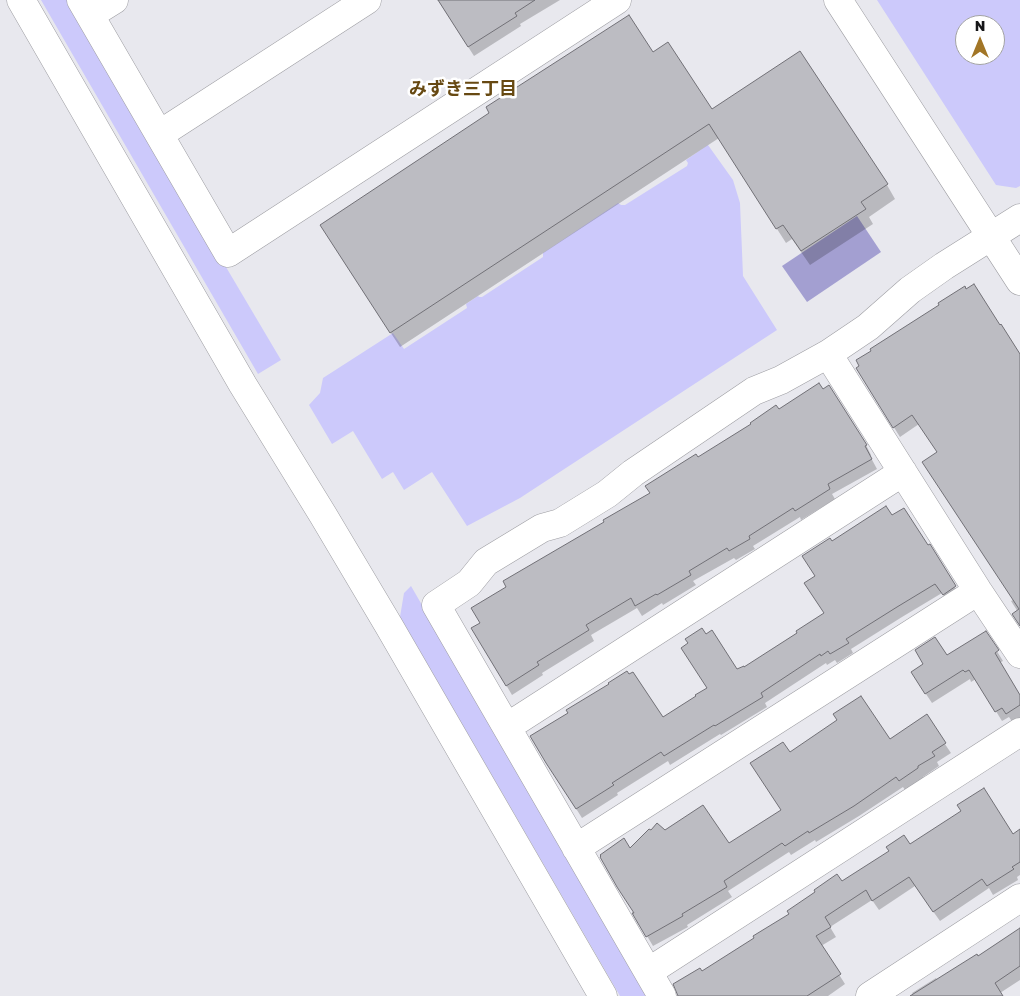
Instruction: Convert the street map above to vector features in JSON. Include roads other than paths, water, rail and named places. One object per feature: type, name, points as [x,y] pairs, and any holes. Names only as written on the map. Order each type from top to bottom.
[{"type":"street","points":[[21,0],[242,385],[384,617],[603,996]]},
{"type":"street","points":[[114,0],[86,8],[228,253],[617,0]]},
{"type":"street","points":[[160,134],[367,0]]},
{"type":"street","points":[[838,0],[1020,281]]},
{"type":"street","points":[[662,996],[436,605],[469,583],[486,562],[542,528],[560,524],[607,494],[633,473],[754,391],[781,380],[828,354],[868,327],[910,290],[1020,218]]},
{"type":"street","points":[[828,354],[1020,654]]},
{"type":"street","points":[[507,727],[903,472]]},
{"type":"street","points":[[576,848],[978,591]]},
{"type":"street","points":[[648,972],[1020,732]]},
{"type":"street","points":[[870,996],[1020,898]]},
{"type":"district","name":"みずき三丁目","points":[[463,89]]}]
